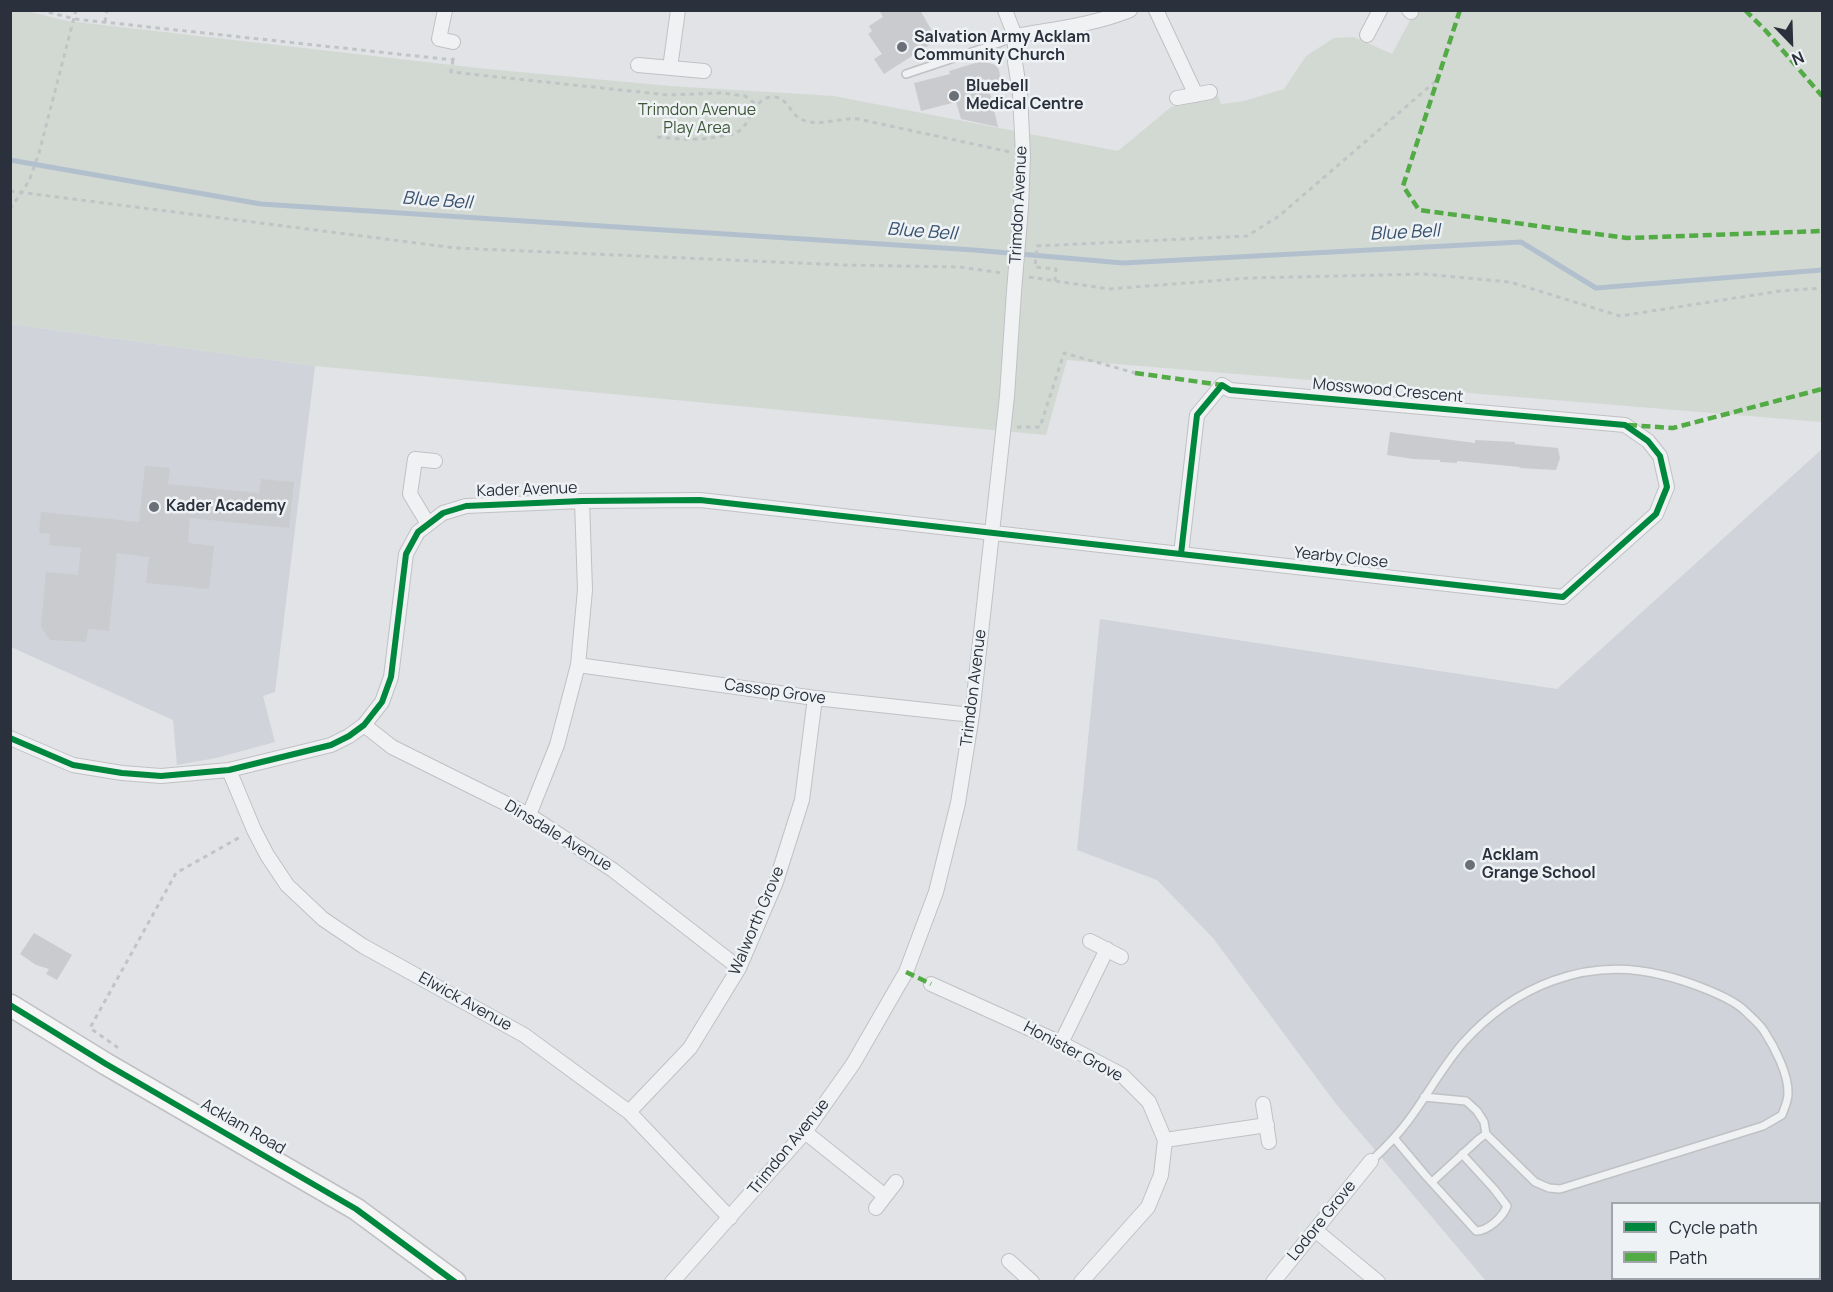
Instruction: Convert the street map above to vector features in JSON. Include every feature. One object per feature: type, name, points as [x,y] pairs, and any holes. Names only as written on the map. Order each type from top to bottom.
[{"type":"main road","name":"Acklam Road","points":[[10,1005],[105,1064],[356,1209],[446,1279]]},
{"type":"street","points":[[425,37],[446,40],[445,10]]},
{"type":"street","points":[[670,68],[678,10]]},
{"type":"street","name":"Trimdon Avenue","points":[[672,1281],[805,1132],[853,1064],[906,972],[936,892],[958,803],[972,715],[1004,426],[1023,155],[1015,36],[1005,10]]},
{"type":"street","points":[[1015,36],[1084,24],[1130,10]]},
{"type":"street","points":[[1156,10],[1196,95]]},
{"type":"street","points":[[1367,35],[1380,10]]},
{"type":"street","points":[[638,65],[704,71]]},
{"type":"street","points":[[1177,98],[1210,92]]},
{"type":"street","name":"Mosswood Crescent","points":[[1181,554],[1197,415],[1222,385],[1230,390],[1625,425],[1648,441],[1660,456],[1667,487],[1656,514]]},
{"type":"street","points":[[428,524],[410,494],[415,459],[435,461]]},
{"type":"street","name":"Kader Avenue","points":[[10,738],[73,765],[161,777],[229,770],[332,746],[364,725],[382,702],[391,677],[406,554],[417,532],[443,513],[466,506],[582,501],[700,500],[991,532]]},
{"type":"street","points":[[529,815],[557,745],[578,665],[585,590],[582,501]]},
{"type":"street","name":"Yearby Close","points":[[991,532],[1563,597],[1656,514]]},
{"type":"street","name":"Cassop Grove","points":[[578,665],[814,698],[972,715]]},
{"type":"street","name":"Walworth Grove","points":[[629,1112],[690,1048],[739,968],[776,882],[802,800],[814,698]]},
{"type":"street","name":"Dinsdale Avenue","points":[[364,725],[392,747],[529,815],[613,870],[739,968]]},
{"type":"street","name":"Elwick Avenue","points":[[229,770],[267,855],[287,885],[323,919],[363,946],[524,1035],[629,1112],[730,1218]]},
{"type":"street","points":[[1090,941],[1121,957]]},
{"type":"street","points":[[1061,1042],[1107,949]]},
{"type":"street","name":"Honister Grove","points":[[931,984],[1061,1042],[1122,1075],[1149,1102],[1165,1140],[1161,1175],[1148,1207],[1082,1281]]},
{"type":"street","points":[[1263,1104],[1269,1142]]},
{"type":"street","points":[[1165,1140],[1267,1125]]},
{"type":"street","points":[[805,1132],[885,1196]]},
{"type":"street","name":"Lodore Grove","points":[[1274,1281],[1371,1161]]},
{"type":"street","points":[[876,1208],[896,1182]]},
{"type":"street","points":[[1315,1230],[1378,1281]]},
{"type":"street","points":[[1009,1261],[1032,1281]]},
{"type":"lane","points":[[906,74],[1015,36]]},
{"type":"lane","points":[[1371,1161],[1395,1138],[1424,1097],[1461,1045],[1483,1022],[1502,1007],[1531,990],[1588,970],[1615,968],[1648,971],[1677,979],[1740,1006],[1764,1030],[1783,1068],[1788,1094],[1782,1116],[1763,1126],[1560,1189],[1549,1188],[1535,1182],[1486,1134],[1484,1122],[1477,1111],[1466,1101],[1424,1097]]},
{"type":"lane","points":[[1432,1182],[1486,1134]]},
{"type":"lane","points":[[1395,1138],[1476,1231],[1482,1231],[1504,1213],[1507,1206],[1462,1154]]},
{"type":"path","points":[[40,10],[75,19],[453,60]]},
{"type":"path","points":[[10,209],[29,181],[39,153],[76,10]]},
{"type":"path","points":[[105,22],[107,10]]},
{"type":"path","points":[[446,40],[457,42],[451,72],[668,95],[722,93],[745,96],[757,105]]},
{"type":"path","points":[[1054,281],[1056,269],[1035,267],[1037,246],[1247,236],[1279,216],[1437,80]]},
{"type":"path","points":[[657,137],[700,140],[735,133],[742,128],[757,105],[766,98],[779,98],[785,101],[796,117],[807,122],[858,119],[1023,155]]},
{"type":"path","points":[[10,191],[456,248],[844,265],[960,267],[1002,273]]},
{"type":"path","points":[[1023,277],[1109,289],[1249,278],[1424,274],[1510,282],[1620,316],[1780,291],[1822,288]]},
{"type":"path","points":[[1004,426],[1040,427],[1064,353],[1135,373]]},
{"type":"path","points":[[105,1064],[117,1047],[90,1028],[176,873],[254,830]]},
{"type":"shaded area","name":"Kader Academy","points":[[11,324],[315,366],[275,692],[263,696],[275,742],[216,758],[177,765],[173,720],[11,647]]},
{"type":"shaded area","name":"Acklam Grange School","points":[[1822,449],[1822,1281],[1486,1281],[1336,1104],[1213,938],[1157,880],[1077,850],[1100,619],[1557,689]]},
{"type":"green space","name":"Trimdon Avenue Play Area","points":[[11,11],[27,11],[68,21],[487,69],[670,86],[834,96],[1118,151],[1171,107],[1218,96],[1221,104],[1244,101],[1284,89],[1306,56],[1334,38],[1354,37],[1392,54],[1415,11],[1822,11],[1822,422],[1067,360],[1046,435],[315,366],[11,324]]},
{"type":"building","name":"Salvation Army Acklam Community Church","points":[[879,10],[920,10],[937,40],[884,74],[874,59],[882,54],[868,34],[872,31],[869,26],[883,17]]},
{"type":"building","name":"Bluebell Medical Centre","points":[[982,61],[996,65],[999,70],[998,82],[990,93],[998,127],[961,119],[956,102],[921,111],[914,83],[950,74],[949,71]]},
{"type":"building","points":[[1390,432],[1475,443],[1475,440],[1515,442],[1515,444],[1558,448],[1560,458],[1556,470],[1413,459],[1387,455]]},
{"type":"building","points":[[145,466],[170,468],[168,484],[259,493],[261,479],[294,482],[289,528],[190,518],[188,543],[214,546],[209,589],[146,583],[149,557],[117,553],[109,631],[88,629],[86,642],[50,640],[41,627],[46,572],[78,575],[81,548],[49,545],[50,534],[39,533],[41,512],[139,522]]},
{"type":"building","points":[[34,933],[72,955],[57,980],[46,974],[49,969],[36,965],[20,954]]},
{"type":"waterway","name":"Blue Bell","points":[[10,160],[261,204],[974,250],[1123,263],[1521,242],[1596,288],[1822,270]]},
{"type":"marked path","points":[[1460,10],[1403,186],[1419,210],[1627,238],[1822,231]]},
{"type":"marked path","points":[[1745,10],[1822,96]]},
{"type":"marked path","points":[[1135,373],[1222,385]]},
{"type":"marked path","points":[[1628,425],[1673,428],[1822,389]]},
{"type":"marked path","points":[[906,972],[931,984]]},
{"type":"cycle path","points":[[10,738],[73,765],[122,773],[161,776],[229,770],[331,745],[349,736],[364,725],[382,702],[391,677],[406,554],[418,532],[443,513],[466,506],[582,501],[700,500],[1563,597],[1656,514],[1667,487],[1660,456],[1648,441],[1625,425],[1230,390],[1222,385],[1197,415],[1181,554]]},
{"type":"cycle path","points":[[10,1005],[106,1064],[356,1209],[455,1282]]},
{"type":"place","name":"Salvation Army Acklam Community Church","points":[[902,47]]},
{"type":"place","name":"Bluebell Medical Centre","points":[[954,96]]},
{"type":"place","name":"Kader Academy","points":[[154,507]]},
{"type":"place","name":"Acklam Grange School","points":[[1470,865]]}]
